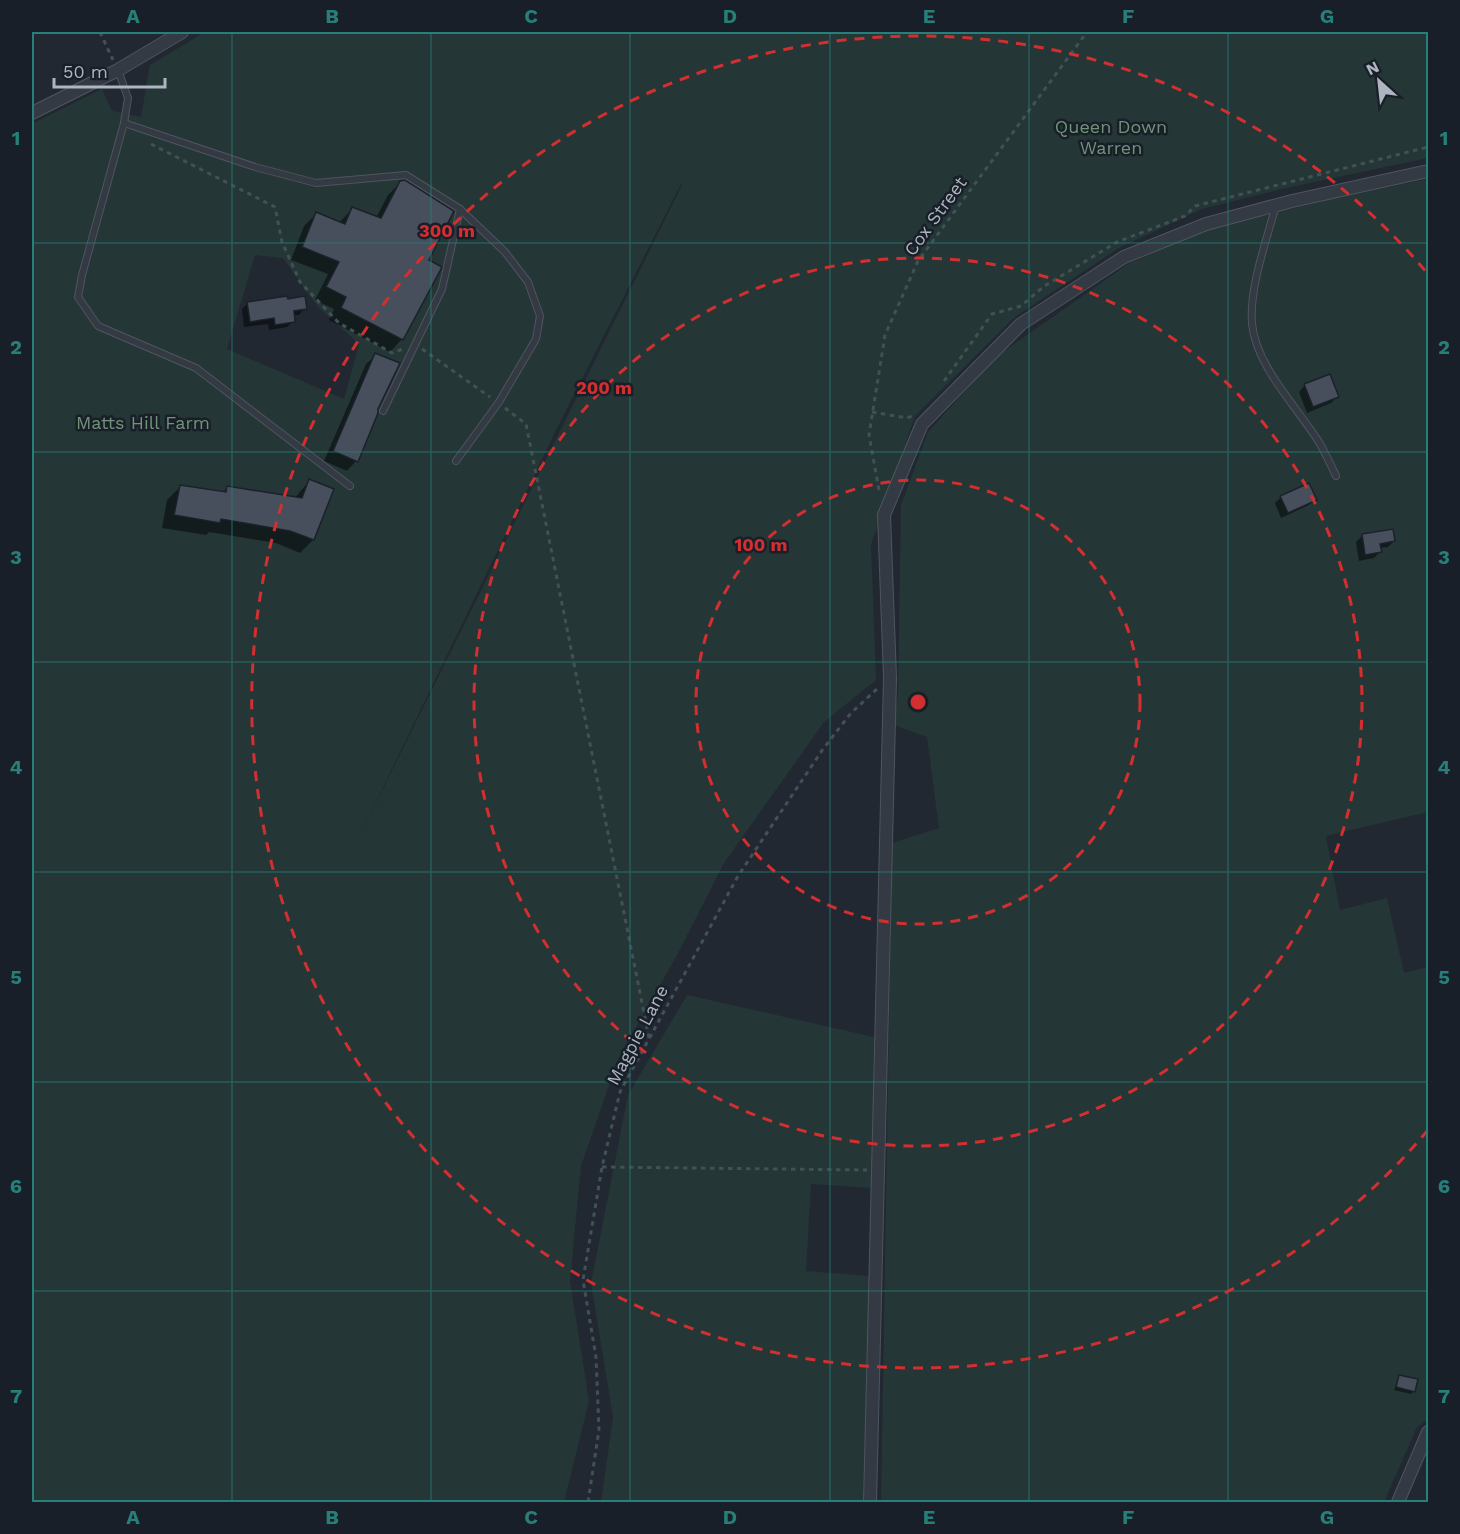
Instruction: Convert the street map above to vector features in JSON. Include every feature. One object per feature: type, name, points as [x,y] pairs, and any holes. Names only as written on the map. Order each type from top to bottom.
[{"type":"street","points":[[32,113],[118,70],[182,32]]},
{"type":"street","points":[[870,1503],[890,678],[884,515],[922,424],[1021,324],[1124,257],[1206,224],[1276,205],[1428,171]]},
{"type":"street","points":[[1398,1503],[1428,1432]]},
{"type":"lane","points":[[118,70],[128,98],[124,123],[78,297],[98,326],[195,368],[350,486]]},
{"type":"lane","points":[[124,123],[255,167],[316,183],[406,175],[460,209],[505,252],[528,282],[540,316],[536,339],[499,402],[456,461]]},
{"type":"lane","points":[[1276,205],[1252,302],[1255,339],[1269,370],[1317,440],[1336,476]]},
{"type":"lane","points":[[382,411],[442,290],[460,209]]},
{"type":"path","points":[[100,32],[118,70]]},
{"type":"path","name":"Cox Street","points":[[880,492],[868,435],[885,335],[918,261],[1088,32]]},
{"type":"path","points":[[149,143],[275,207],[282,242],[300,282],[339,323],[392,353],[415,344],[499,402],[526,424],[649,1038]]},
{"type":"path","name":"Magpie Lane","points":[[588,1503],[599,1430],[596,1357],[583,1280],[602,1167],[620,1092],[738,876],[823,749],[851,712],[890,678]]},
{"type":"path","points":[[602,1167],[878,1171]]},
{"type":"green space","points":[[205,32],[1428,32],[1428,158],[1286,188],[1202,209],[1119,248],[1015,317],[915,416],[871,545],[876,680],[824,722],[724,863],[676,957],[618,1059],[581,1166],[570,1281],[589,1401],[564,1502],[32,1502],[32,124],[102,89],[112,111],[141,117],[150,65]],"holes":[[[682,185],[359,837],[557,428]],[[255,255],[283,258],[318,307],[359,344],[344,399],[227,349]]]},
{"type":"green space","points":[[1428,179],[1428,812],[1326,836],[1340,910],[1387,898],[1404,973],[1428,967],[1428,1419],[1417,1427],[1384,1502],[881,1502],[892,843],[939,828],[927,737],[894,725],[898,693],[901,505],[928,432],[997,356],[1128,264],[1205,230],[1336,198]]},
{"type":"green space","points":[[687,995],[874,1037],[872,1188],[811,1184],[806,1271],[869,1276],[863,1502],[601,1502],[613,1417],[591,1283],[628,1095]]},
{"type":"building","points":[[405,180],[454,211],[429,260],[442,267],[403,340],[341,308],[346,297],[326,287],[339,262],[302,247],[316,212],[345,224],[352,207],[381,218],[400,181]]},
{"type":"building","points":[[287,296],[288,299],[305,296],[307,309],[294,311],[295,322],[275,325],[274,318],[250,322],[247,302]]},
{"type":"building","points":[[375,353],[400,363],[378,409],[358,462],[333,451]]},
{"type":"building","points":[[1330,374],[1339,397],[1313,407],[1304,384]]},
{"type":"building","points":[[309,479],[334,489],[314,540],[290,531],[221,519],[220,523],[174,515],[180,485],[226,492],[227,486],[302,498]]},
{"type":"building","points":[[1309,483],[1317,500],[1288,513],[1280,496]]},
{"type":"building","points":[[1393,529],[1395,541],[1380,544],[1382,552],[1365,555],[1362,534]]},
{"type":"building","points":[[1399,1375],[1418,1379],[1415,1392],[1396,1387]]},
{"type":"park label","name":"Queen Down Warren","points":[[1111,136]]},
{"type":"park label","name":"Matts Hill Farm","points":[[143,422]]}]
